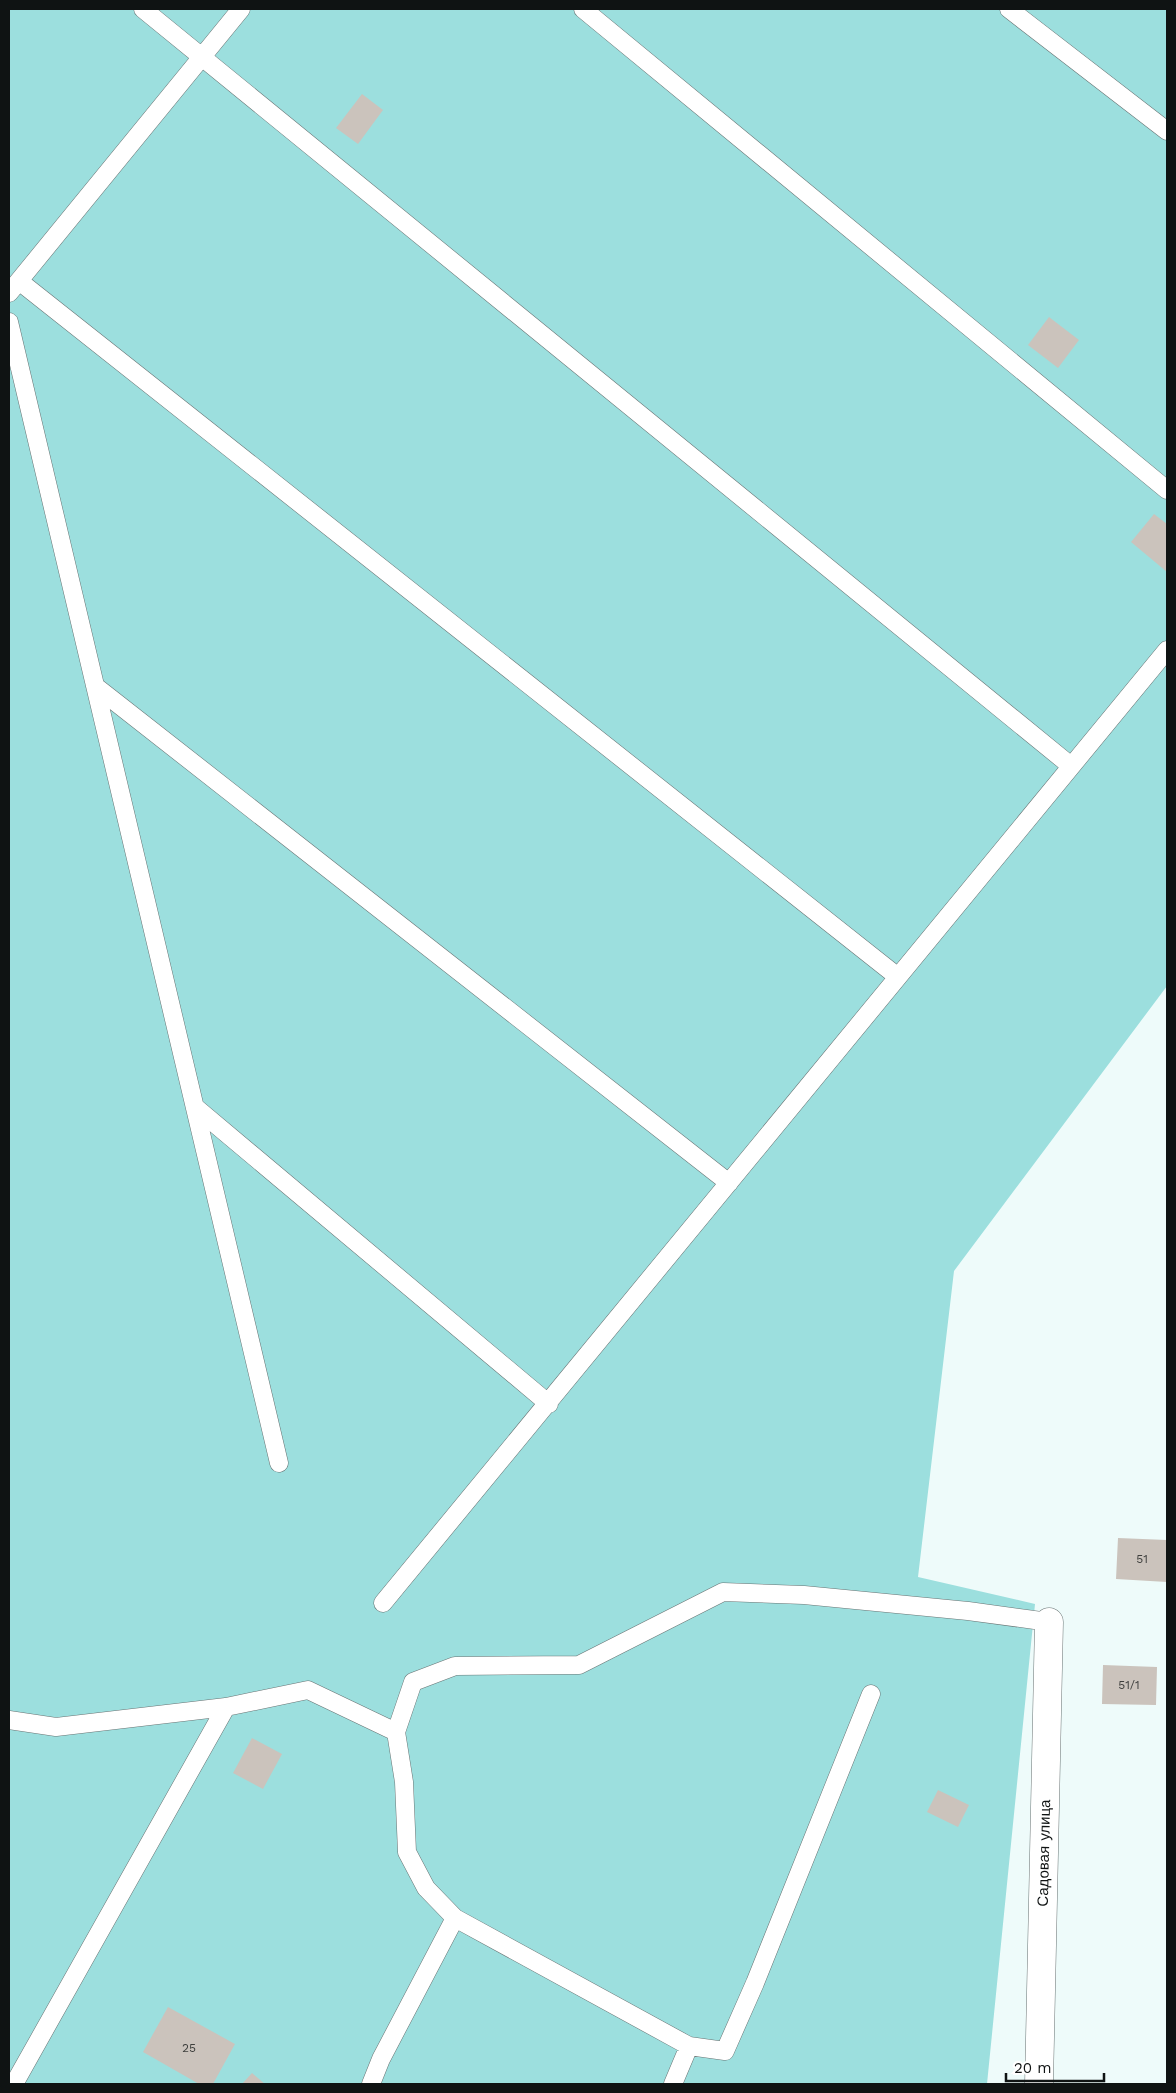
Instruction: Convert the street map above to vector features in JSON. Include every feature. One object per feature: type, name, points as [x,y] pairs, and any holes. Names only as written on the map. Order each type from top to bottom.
[{"type":"street","name":"Садовая улица","points":[[1039,2084],[1049,1622]]},
{"type":"lane","points":[[142,9],[1072,766]]},
{"type":"lane","points":[[241,9],[14,287],[898,977]]},
{"type":"lane","points":[[582,9],[1167,490]]},
{"type":"lane","points":[[1009,9],[1167,131]]},
{"type":"lane","points":[[9,322],[280,1463]]},
{"type":"lane","points":[[383,1603],[549,1404],[1167,650]]},
{"type":"lane","points":[[95,686],[729,1183]]},
{"type":"lane","points":[[195,1106],[549,1404]]},
{"type":"lane","points":[[871,1694],[755,1983],[725,2051],[689,2046],[456,1918],[426,1888],[407,1852],[404,1782],[396,1732],[413,1682],[454,1666],[579,1665],[723,1592],[804,1595],[968,1611],[1049,1622]]},
{"type":"lane","points":[[9,1720],[56,1727],[226,1707],[308,1690],[396,1732]]},
{"type":"lane","points":[[14,2084],[226,1707]]},
{"type":"lane","points":[[371,2084],[381,2059],[456,1918]]},
{"type":"lane","points":[[673,2084],[689,2046]]},
{"type":"shaded area","points":[[9,9],[1167,9],[1167,986],[954,1271],[918,1577],[1035,1604],[987,2084],[9,2084]]},
{"type":"building","points":[[362,94],[383,110],[358,144],[336,128]]},
{"type":"building","points":[[1049,317],[1079,340],[1058,368],[1028,345]]},
{"type":"building","points":[[1154,514],[1167,524],[1167,572],[1131,542]]},
{"type":"building","points":[[1118,1538],[1167,1540],[1167,1582],[1116,1579]]},
{"type":"building","points":[[1103,1665],[1157,1667],[1156,1705],[1102,1704]]},
{"type":"building","points":[[252,1738],[282,1754],[263,1789],[233,1773]]},
{"type":"building","points":[[938,1790],[969,1805],[958,1827],[927,1812]]},
{"type":"building","points":[[168,2007],[235,2044],[213,2084],[199,2084],[143,2052]]},
{"type":"building","points":[[252,2073],[265,2084],[242,2084]]}]
